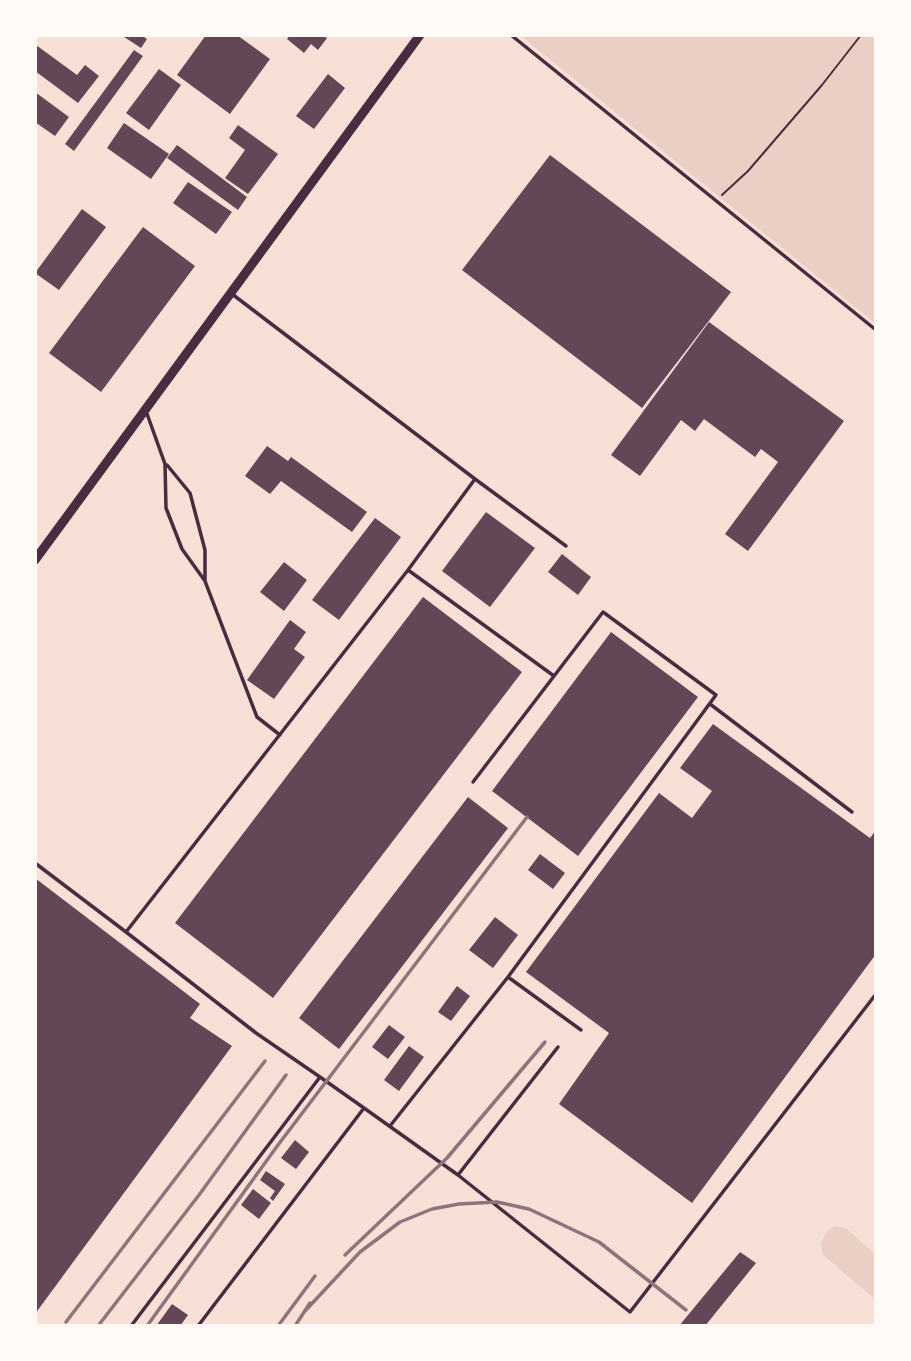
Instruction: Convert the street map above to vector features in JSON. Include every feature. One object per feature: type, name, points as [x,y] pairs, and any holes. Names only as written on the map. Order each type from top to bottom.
[{"type":"street","points":[[35,560],[420,35]]},
{"type":"lane","points":[[511,35],[876,330]]},
{"type":"lane","points":[[231,292],[475,480],[566,545]]},
{"type":"lane","points":[[145,409],[165,464],[166,508],[182,549],[205,580],[257,717],[280,734]]},
{"type":"lane","points":[[165,464],[190,493],[205,550],[205,580]]},
{"type":"lane","points":[[125,932],[408,570],[475,480]]},
{"type":"lane","points":[[408,570],[554,676]]},
{"type":"lane","points":[[390,1126],[508,976],[716,695],[603,612],[473,782]]},
{"type":"lane","points":[[710,704],[852,812]]},
{"type":"lane","points":[[35,863],[256,1032],[458,1175],[630,1312],[876,994]]},
{"type":"lane","points":[[508,976],[580,1030]]},
{"type":"lane","points":[[458,1175],[558,1047]]},
{"type":"lane","points":[[131,1326],[320,1077]]},
{"type":"lane","points":[[198,1326],[364,1108]]},
{"type":"path","points":[[718,200],[748,171],[861,35]]},
{"type":"shaded area","points":[[520,35],[876,35],[876,324]]},
{"type":"shaded area","points":[[835,1226],[847,1229],[876,1255],[876,1300],[823,1255],[821,1243],[827,1231]]},
{"type":"building","points":[[121,35],[141,35],[147,39],[141,48]]},
{"type":"building","points":[[206,35],[237,35],[270,59],[230,114],[177,75]]},
{"type":"building","points":[[290,35],[323,35],[327,38],[318,50],[311,44],[304,53],[287,39]]},
{"type":"building","points":[[36,45],[77,75],[85,65],[99,76],[78,103],[35,71]]},
{"type":"building","points":[[134,50],[143,56],[74,151],[65,144]]},
{"type":"building","points":[[159,69],[181,85],[149,130],[126,113]]},
{"type":"building","points":[[328,74],[345,88],[314,129],[296,116]]},
{"type":"building","points":[[35,92],[69,117],[55,136],[35,122]]},
{"type":"building","points":[[124,123],[169,154],[151,179],[107,148]]},
{"type":"building","points":[[238,125],[278,154],[248,194],[225,178],[245,150],[229,138]]},
{"type":"building","points":[[177,145],[247,197],[238,210],[167,158]]},
{"type":"building","points":[[550,155],[731,292],[642,408],[462,270]]},
{"type":"building","points":[[188,182],[232,212],[216,234],[173,203]]},
{"type":"building","points":[[82,209],[106,227],[59,290],[35,273]]},
{"type":"building","points":[[143,227],[195,266],[101,392],[49,353]]},
{"type":"building","points":[[709,322],[844,421],[748,551],[725,534],[778,462],[761,449],[755,457],[704,419],[695,431],[681,420],[640,476],[611,455]]},
{"type":"building","points":[[267,446],[288,461],[291,457],[367,512],[352,532],[281,481],[270,494],[245,476]]},
{"type":"building","points":[[486,512],[535,548],[490,607],[442,571]]},
{"type":"building","points":[[375,518],[401,537],[339,620],[312,600]]},
{"type":"building","points":[[562,554],[591,577],[578,595],[548,572]]},
{"type":"building","points":[[284,562],[307,580],[284,611],[260,592]]},
{"type":"building","points":[[423,597],[522,672],[273,998],[175,923]]},
{"type":"building","points":[[290,620],[306,632],[294,649],[305,657],[274,699],[247,680]]},
{"type":"building","points":[[611,632],[698,697],[578,856],[492,791]]},
{"type":"building","points":[[713,724],[870,838],[876,830],[876,954],[692,1203],[559,1104],[609,1033],[526,972],[659,793],[692,818],[712,791],[680,768]]},
{"type":"building","points":[[468,797],[508,828],[339,1049],[299,1018]]},
{"type":"building","points":[[540,854],[565,873],[553,889],[528,870]]},
{"type":"building","points":[[35,878],[200,1004],[190,1018],[232,1046],[35,1314]]},
{"type":"building","points":[[495,917],[518,935],[493,968],[469,950]]},
{"type":"building","points":[[457,986],[470,996],[451,1021],[438,1012]]},
{"type":"building","points":[[389,1025],[405,1037],[388,1059],[372,1047]]},
{"type":"building","points":[[409,1046],[424,1057],[399,1091],[384,1080]]},
{"type":"building","points":[[295,1140],[309,1152],[296,1169],[281,1158]]},
{"type":"building","points":[[266,1171],[285,1184],[273,1201],[270,1198],[275,1191],[260,1180]]},
{"type":"building","points":[[253,1189],[271,1203],[259,1219],[241,1205]]},
{"type":"building","points":[[740,1252],[756,1263],[705,1326],[679,1326]]},
{"type":"building","points":[[172,1304],[188,1315],[180,1326],[156,1326]]},
{"type":"railway","points":[[147,1326],[278,1145],[527,817]]},
{"type":"railway","points":[[345,1255],[447,1158],[545,1042]]},
{"type":"railway","points":[[66,1322],[265,1061]]},
{"type":"railway","points":[[98,1326],[199,1195],[286,1075]]},
{"type":"railway","points":[[305,1311],[360,1252],[400,1222],[432,1209],[497,1202],[529,1209],[599,1242],[686,1310]]},
{"type":"railway","points":[[278,1326],[315,1276]]},
{"type":"railway","points":[[295,1326],[310,1303]]}]
